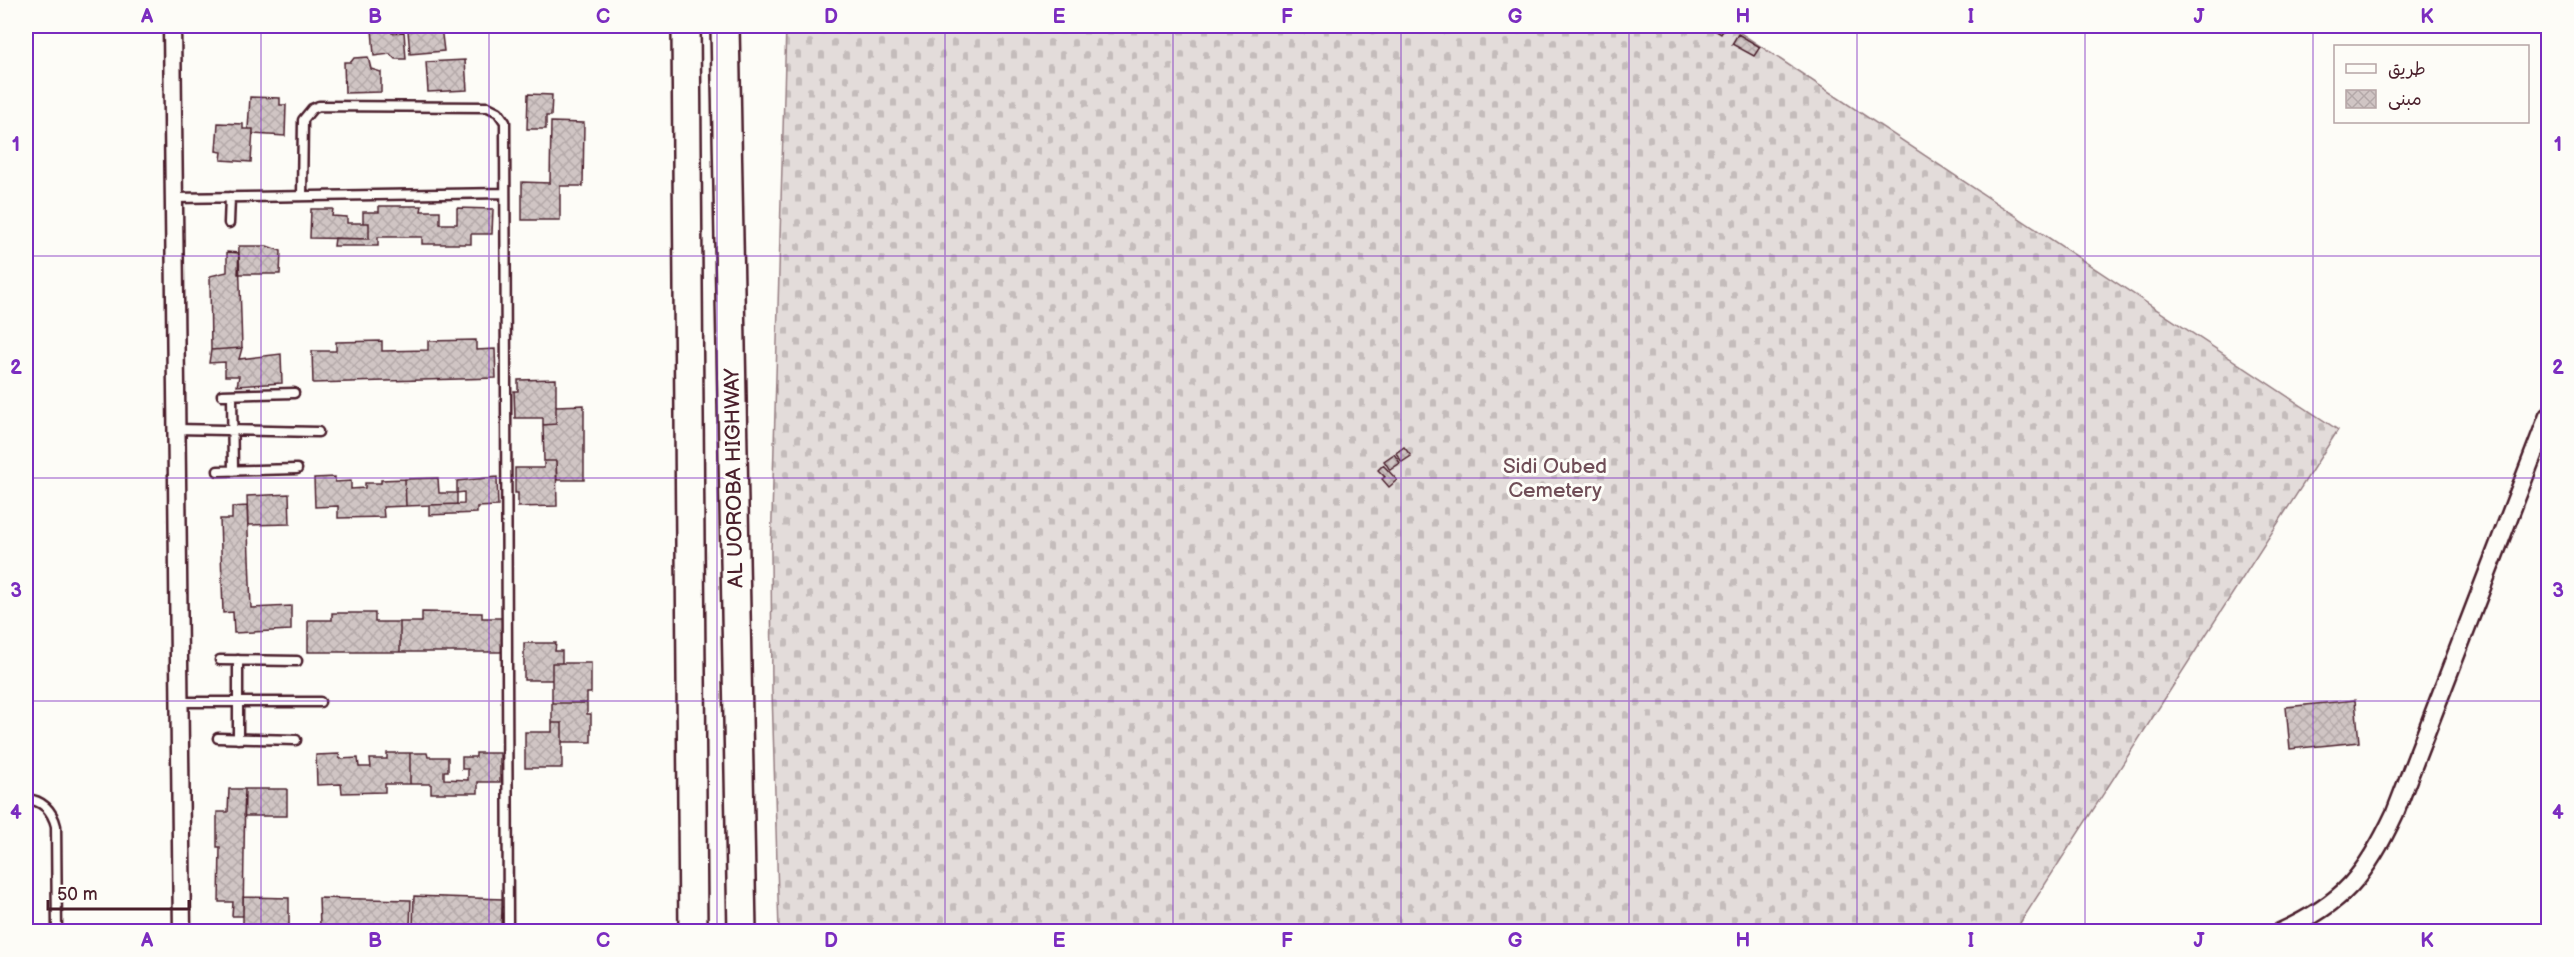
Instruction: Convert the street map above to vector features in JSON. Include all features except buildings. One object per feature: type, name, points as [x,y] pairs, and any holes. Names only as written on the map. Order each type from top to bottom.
[{"type":"highway","name":"AL UOROBA HIGHWAY","points":[[686,26],[693,932]]},
{"type":"highway","name":"AL UOROBA HIGHWAY","points":[[725,26],[742,932]]},
{"type":"street","points":[[172,26],[182,932]]},
{"type":"street","points":[[2280,932],[2312,916],[2350,888],[2366,869],[2381,844],[2400,802],[2548,416]]},
{"type":"lane","points":[[302,196],[303,120],[312,109],[319,106],[493,108],[505,122],[508,932]]},
{"type":"lane","points":[[174,198],[506,193]]},
{"type":"lane","points":[[229,223],[230,197]]},
{"type":"lane","points":[[222,395],[294,393]]},
{"type":"lane","points":[[232,395],[233,471]]},
{"type":"lane","points":[[176,429],[318,432]]},
{"type":"lane","points":[[218,471],[297,469]]},
{"type":"lane","points":[[220,660],[297,661]]},
{"type":"lane","points":[[238,660],[238,739]]},
{"type":"lane","points":[[179,702],[320,702]]},
{"type":"lane","points":[[218,738],[296,740]]},
{"type":"lane","points":[[26,799],[44,805],[50,811],[56,826],[57,932]]},
{"type":"green space","name":"Sidi Oubed Cemetery","points":[[786,26],[1730,26],[2338,430],[2015,931],[779,931],[772,691],[771,552]]}]
